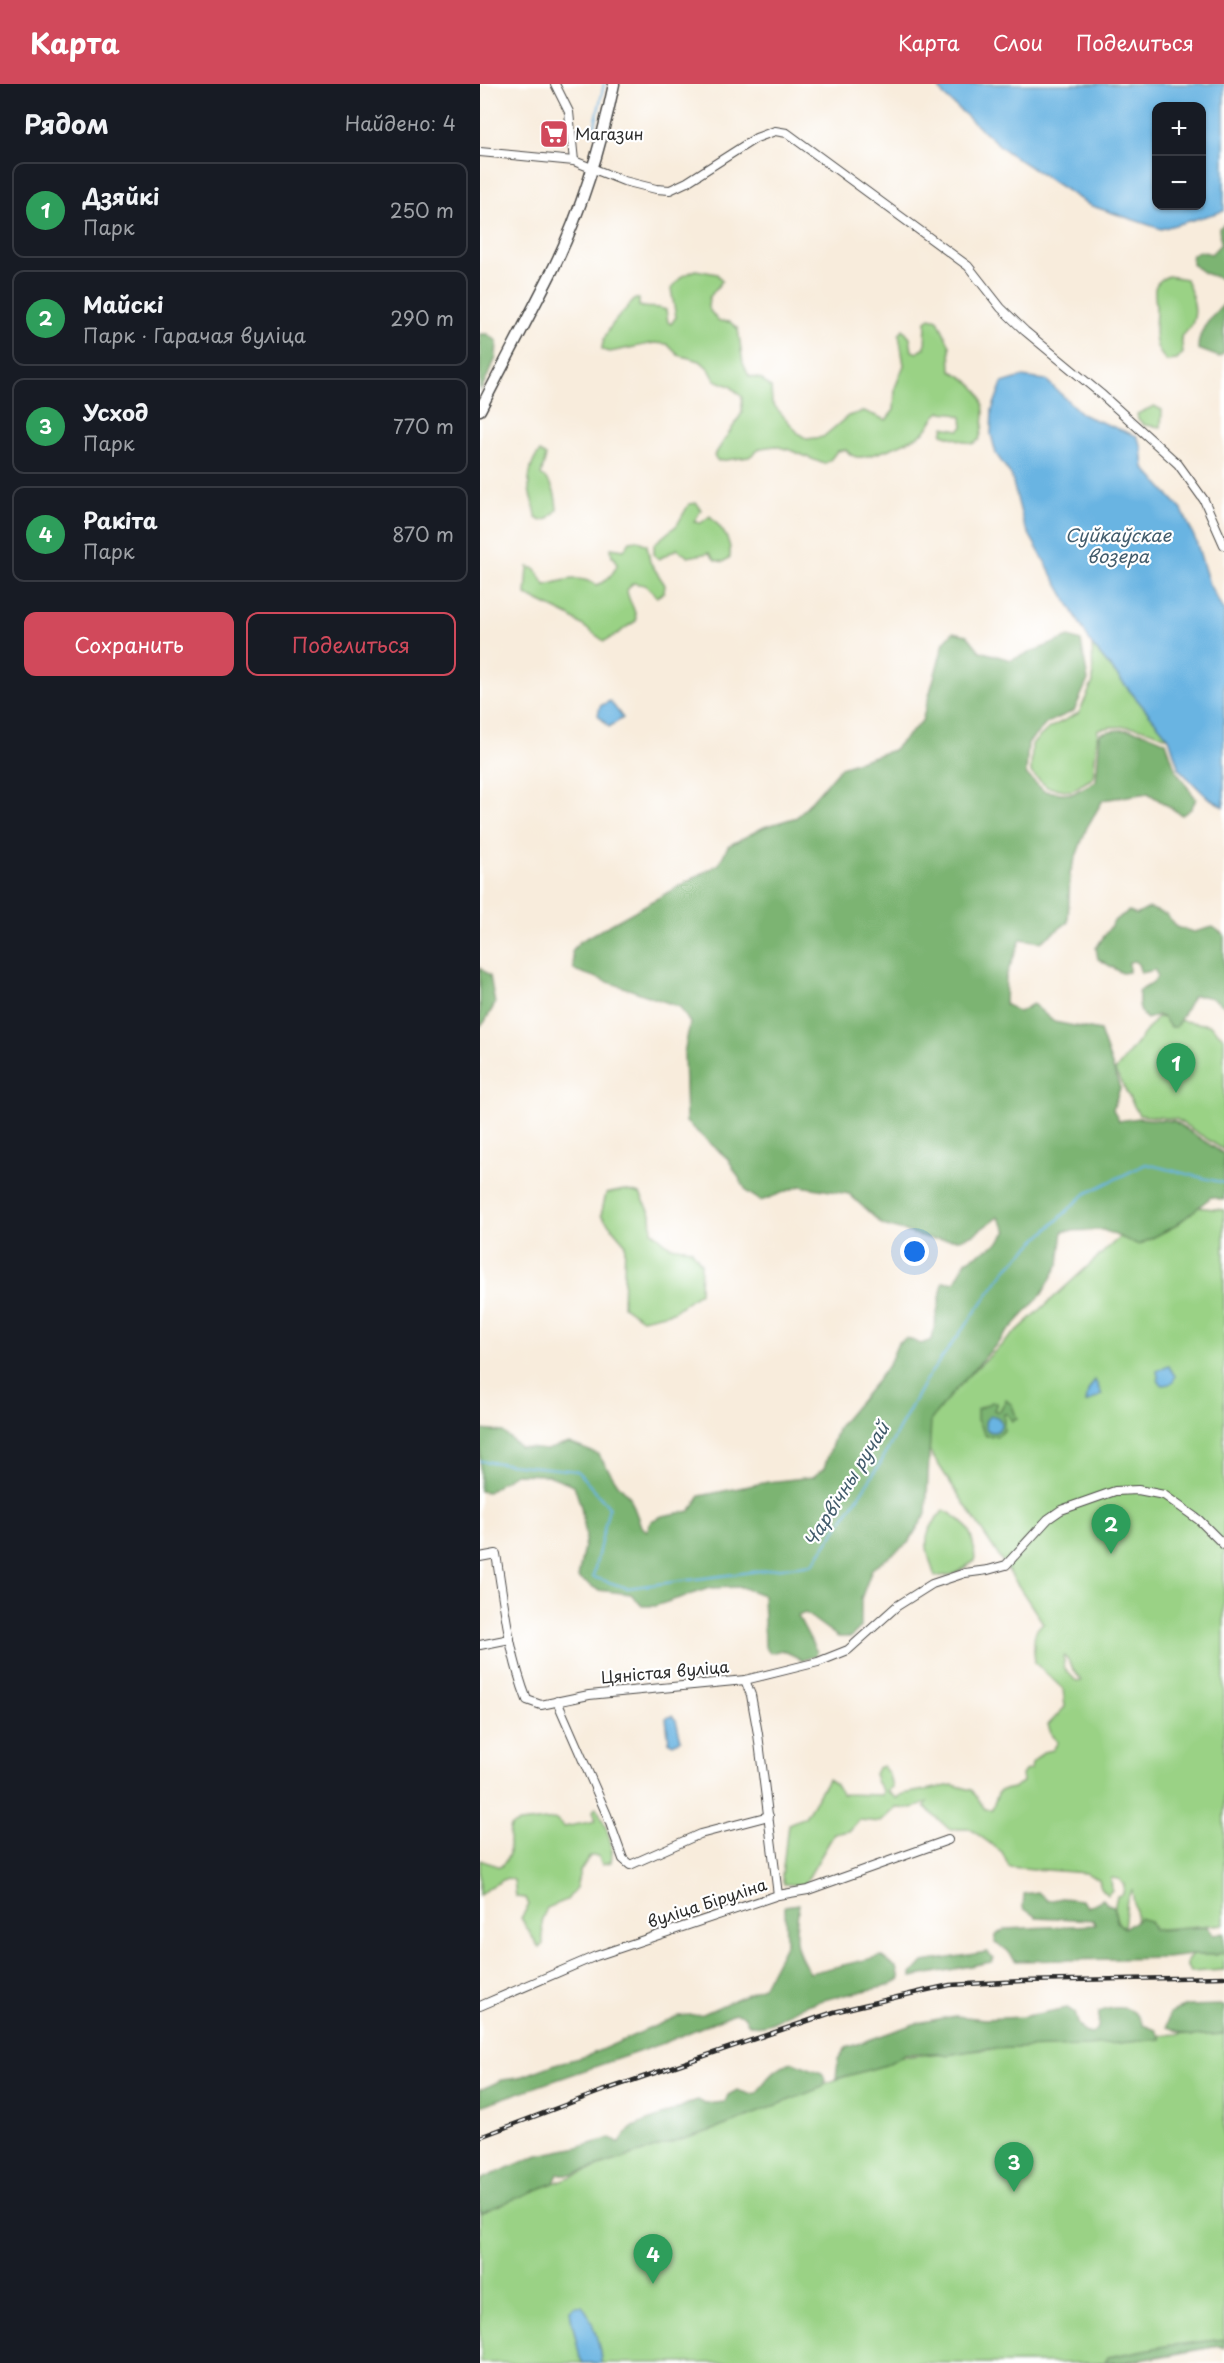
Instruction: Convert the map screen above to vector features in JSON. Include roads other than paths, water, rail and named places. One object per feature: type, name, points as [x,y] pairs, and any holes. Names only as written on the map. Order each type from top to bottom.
[{"type":"main road","points":[[480,410],[554,266],[575,218],[605,125],[614,84]]},
{"type":"street","points":[[555,84],[569,112],[574,161]]},
{"type":"street","points":[[480,153],[574,161],[624,181],[656,189],[670,189],[697,177],[756,138],[775,131],[787,133],[968,266],[1001,308],[1025,331],[1101,394],[1178,464],[1204,500],[1224,545]]},
{"type":"street","points":[[745,1680],[818,1662],[848,1650],[897,1606],[932,1584],[965,1573],[988,1570],[1006,1564],[1036,1530],[1054,1514],[1115,1491],[1138,1490],[1164,1496],[1198,1520],[1224,1545]]},
{"type":"street","points":[[480,1557],[496,1554],[510,1639],[480,1645]]},
{"type":"street","name":"Цяністая вуліца","points":[[510,1639],[527,1700],[542,1705],[597,1694],[745,1680],[751,1695],[758,1734],[778,1895]]},
{"type":"street","points":[[557,1701],[607,1815],[623,1859],[630,1865],[700,1834],[769,1816]]},
{"type":"street","name":"вуліца Біруліна","points":[[480,2006],[597,1956],[778,1895],[808,1890],[948,1840]]},
{"type":"water","points":[[937,84],[1224,84],[1224,211],[1161,229],[1089,205],[1007,152],[943,95]]},
{"type":"water","name":"Суйкаўскае возера","points":[[1022,377],[1046,380],[1083,415],[1137,436],[1142,448],[1144,468],[1182,510],[1196,541],[1209,584],[1224,612],[1224,807],[1207,797],[1179,769],[1169,738],[1092,645],[1024,525],[1011,475],[996,454],[991,434],[992,410],[1002,383]]},
{"type":"water","points":[[610,701],[623,718],[609,727],[598,715],[600,706]]},
{"type":"water","points":[[1168,1365],[1175,1376],[1174,1380],[1168,1385],[1163,1385],[1159,1382],[1157,1371]]},
{"type":"water","points":[[1095,1380],[1102,1395],[1086,1403],[1088,1391]]},
{"type":"water","points":[[993,1416],[999,1418],[1001,1424],[999,1430],[993,1432],[987,1430],[985,1424],[987,1418]]},
{"type":"water","points":[[672,1716],[676,1720],[681,1740],[673,1744],[669,1742],[666,1718]]},
{"type":"water","points":[[576,2306],[582,2306],[586,2310],[598,2341],[601,2363],[583,2363],[580,2358],[570,2310]]},
{"type":"waterway","points":[[593,134],[604,84]]},
{"type":"waterway","name":"Чарвічны ручай","points":[[480,1461],[577,1471],[609,1507],[593,1577],[627,1588],[813,1564],[880,1464],[925,1381],[1008,1267],[1085,1194],[1146,1164],[1224,1183]]},
{"type":"railway","points":[[480,2137],[602,2091],[834,2012],[950,1985],[1022,1981],[1224,1977]]},
{"type":"place","name":"Магазин","points":[[554,134]]},
{"type":"place","name":"Дзяйкі","points":[[1176,1093]]},
{"type":"place","name":"Майскі","points":[[1111,1554]]},
{"type":"place","name":"Усход","points":[[1014,2192]]},
{"type":"place","name":"Ракіта","points":[[653,2284]]}]
